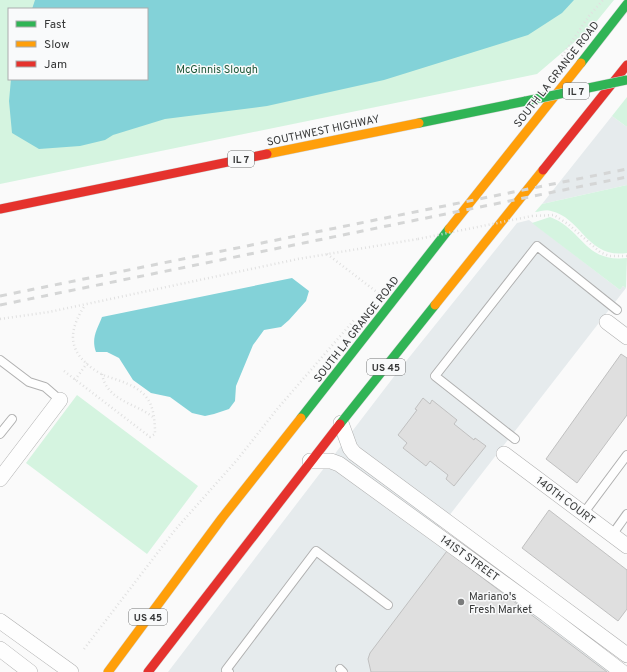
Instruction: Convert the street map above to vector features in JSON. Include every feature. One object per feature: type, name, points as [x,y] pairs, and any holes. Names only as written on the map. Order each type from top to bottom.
[{"type":"main road","name":"SOUTH LA GRANGE ROAD","points":[[108,672],[212,531],[627,4]]},
{"type":"main road","name":"US 45","points":[[148,672],[310,461],[627,65]]},
{"type":"main road","name":"SOUTHWEST HIGHWAY","points":[[0,209],[627,80]]},
{"type":"street","points":[[607,322],[627,337]]},
{"type":"street","points":[[0,479],[60,400]]},
{"type":"street","name":"141ST STREET","points":[[341,423],[350,448],[354,453],[627,654]]},
{"type":"street","name":"140TH COURT","points":[[504,454],[627,546]]},
{"type":"street","name":"141ST STREET","points":[[310,461],[331,461],[339,464],[521,595],[622,672]]},
{"type":"street","points":[[0,621],[71,672]]},
{"type":"street","points":[[0,649],[30,672]]},
{"type":"lane","points":[[515,439],[435,376],[537,246],[617,310]]},
{"type":"lane","points":[[0,360],[29,382],[45,388],[60,400]]},
{"type":"lane","points":[[0,434],[12,419]]},
{"type":"lane","points":[[583,514],[627,455]]},
{"type":"lane","points":[[612,535],[627,514]]},
{"type":"lane","points":[[229,672],[226,670],[316,551],[388,605]]},
{"type":"path","points":[[561,57],[589,16],[603,0]]},
{"type":"path","points":[[0,319],[20,314],[49,312],[326,254],[418,239],[532,216],[554,215],[568,224],[600,252],[609,256],[627,256]]},
{"type":"path","points":[[418,245],[427,233]]},
{"type":"path","points":[[326,254],[378,293]]},
{"type":"path","points":[[375,296],[382,289]]},
{"type":"path","points":[[64,371],[150,437],[155,434],[154,417],[147,398],[134,387],[118,378],[102,374],[80,358],[73,343],[73,330],[77,317],[85,304]]},
{"type":"path","points":[[84,649],[176,530],[237,460],[278,408],[359,315]]},
{"type":"path","points":[[75,380],[87,363]]},
{"type":"path","points":[[102,374],[106,386],[117,398],[126,404],[143,410],[154,417]]},
{"type":"shaded area","points":[[612,116],[627,127],[627,185],[542,204]]},
{"type":"shaded area","points":[[529,220],[620,290],[623,286],[626,288],[431,539],[613,672],[168,672],[399,370],[517,223]]},
{"type":"green space","name":"McGinnis Slough","points":[[0,0],[614,0],[592,27],[537,74],[0,184]]},
{"type":"green space","points":[[627,97],[627,127],[612,116]]},
{"type":"green space","points":[[627,185],[627,253],[614,253],[603,250],[594,244],[562,215],[549,210],[535,212],[542,204]]},
{"type":"green space","points":[[550,217],[561,222],[592,250],[601,255],[613,258],[627,258],[626,288],[623,286],[620,290],[532,223]]},
{"type":"green space","points":[[77,395],[198,486],[147,554],[26,463]]},
{"type":"water","name":"McGinnis Slough","points":[[35,0],[574,0],[562,13],[528,35],[384,80],[267,106],[165,119],[113,135],[105,140],[80,146],[39,149],[12,133],[9,101],[11,80],[148,80],[148,8],[32,8]]},
{"type":"water","points":[[292,278],[309,291],[306,301],[281,327],[264,330],[253,345],[236,386],[235,401],[229,409],[205,416],[192,413],[170,397],[151,393],[133,380],[119,358],[107,352],[96,352],[94,338],[102,317]]},
{"type":"building","points":[[621,354],[627,358],[627,415],[577,483],[546,459]]},
{"type":"building","points":[[423,398],[430,404],[432,400],[457,420],[454,424],[474,440],[475,438],[486,446],[454,486],[446,479],[448,475],[430,461],[426,466],[403,448],[407,443],[398,435],[417,410],[415,409]]},
{"type":"building","points":[[549,510],[627,570],[627,609],[618,621],[522,548]]},
{"type":"building","name":"Mariano's Fresh Market","points":[[447,551],[607,672],[371,672],[368,659],[370,653]]},
{"type":"railway","points":[[0,296],[627,169]]},
{"type":"railway","points":[[0,305],[627,177]]},
{"type":"traffic: fast","points":[[581,63],[627,4]]},
{"type":"traffic: fast","points":[[526,101],[627,80]]},
{"type":"traffic: fast","points":[[419,123],[526,101]]},
{"type":"traffic: fast","points":[[301,418],[449,229]]},
{"type":"traffic: fast","points":[[340,424],[435,305]]},
{"type":"traffic: slow","points":[[449,229],[581,63]]},
{"type":"traffic: slow","points":[[267,154],[419,123]]},
{"type":"traffic: slow","points":[[435,305],[543,170]]},
{"type":"traffic: slow","points":[[108,672],[222,518],[301,418]]},
{"type":"traffic: jam","points":[[543,170],[627,65]]},
{"type":"traffic: jam","points":[[0,209],[267,154]]},
{"type":"traffic: jam","points":[[148,672],[340,424]]},
{"type":"place","name":"Mariano's Fresh Market","points":[[461,602]]}]
